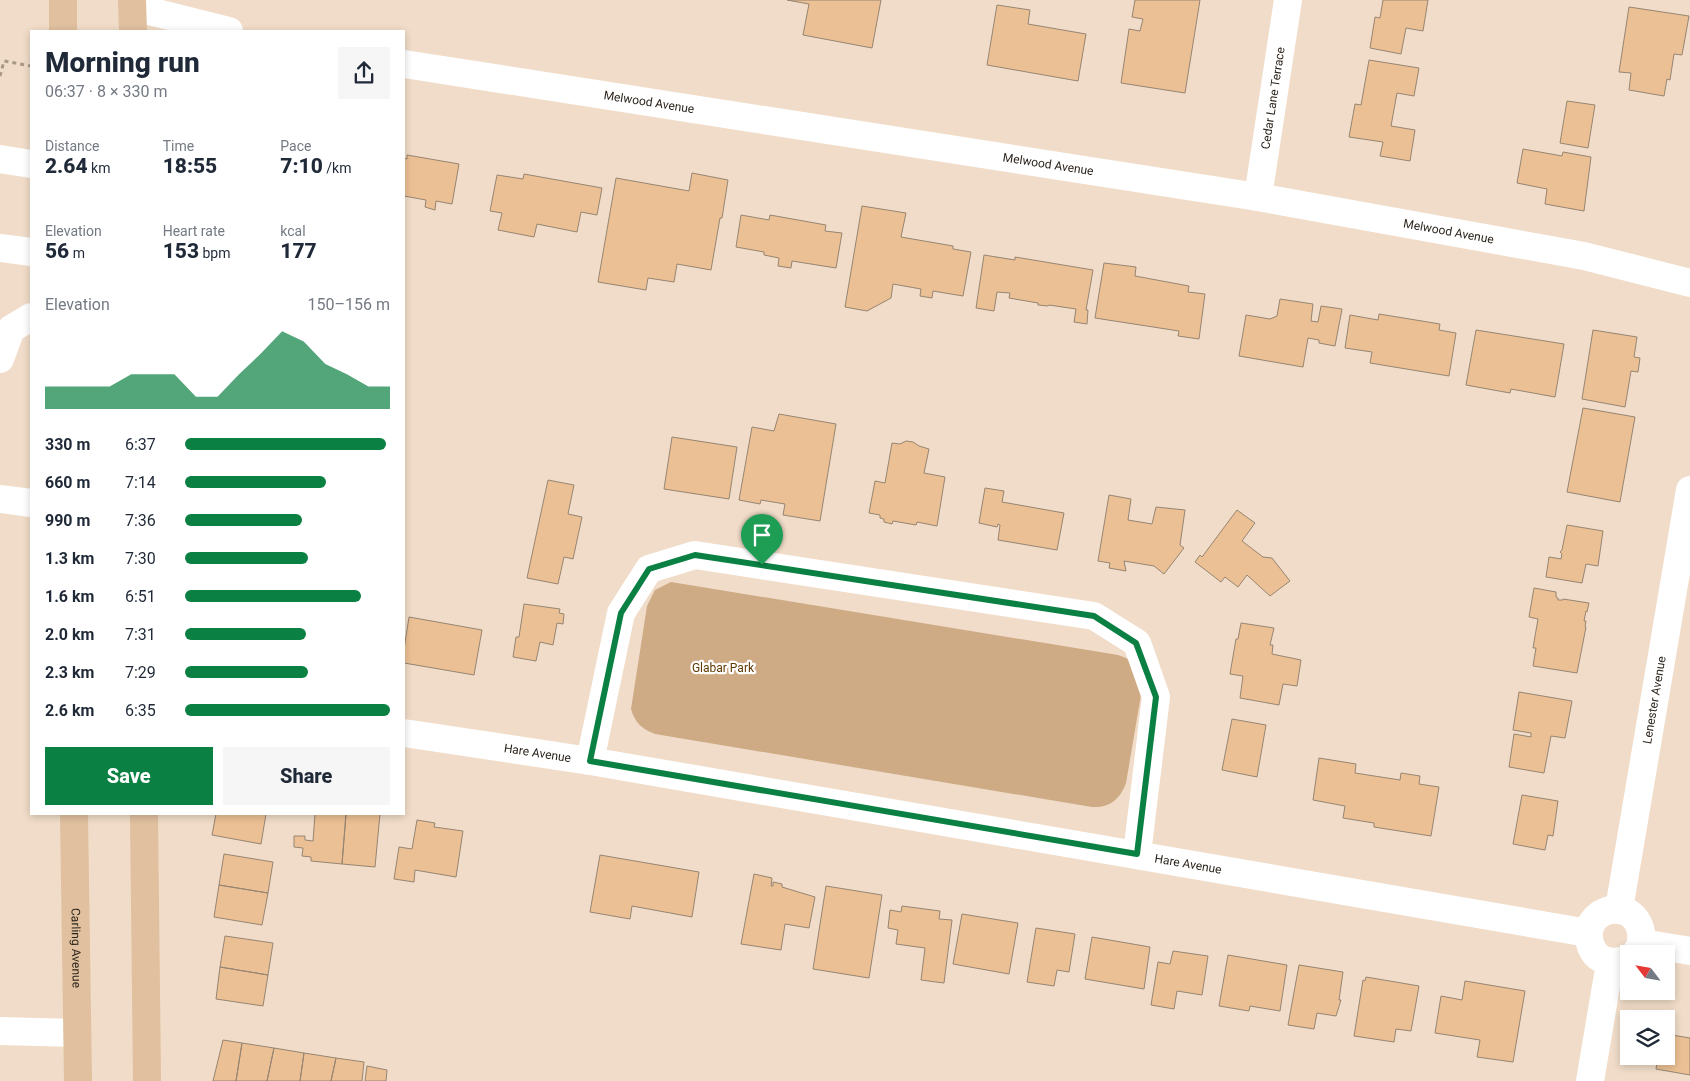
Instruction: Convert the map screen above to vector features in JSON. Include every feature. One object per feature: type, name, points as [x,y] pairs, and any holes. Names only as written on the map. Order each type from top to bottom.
[{"type":"main road","points":[[63,0],[63,30]]},
{"type":"main road","name":"Carling Avenue","points":[[74,815],[78,1081]]},
{"type":"main road","points":[[144,815],[147,1081]]},
{"type":"street","name":"Cedar Lane Terrace","points":[[1258,197],[1288,0]]},
{"type":"street","points":[[133,13],[224,30]]},
{"type":"street","name":"Melwood Avenue","points":[[405,64],[1258,197],[1584,256],[1690,283]]},
{"type":"street","points":[[0,159],[30,164]]},
{"type":"street","points":[[0,248],[30,252]]},
{"type":"street","points":[[0,359],[11,328],[30,318]]},
{"type":"street","points":[[0,499],[30,503]]},
{"type":"street","name":"Lenester Avenue","points":[[1619,910],[1689,502]]},
{"type":"street","points":[[590,761],[621,613],[649,569],[695,555],[1094,616],[1136,643],[1156,697],[1137,854]]},
{"type":"street","name":"Hare Avenue","points":[[405,733],[590,761],[1588,933]]},
{"type":"street","points":[[1620,955],[1598,957],[1590,946],[1588,933],[1590,926],[1599,914],[1605,911],[1619,910],[1637,921],[1642,931],[1634,945]]},
{"type":"street","points":[[1675,951],[1690,950]]},
{"type":"street","points":[[1590,1081],[1620,983]]},
{"type":"street","points":[[0,1030],[77,1033]]},
{"type":"path","points":[[0,76],[4,61],[30,66]]},
{"type":"green space","name":"Glabar Park","points":[[671,582],[1118,655],[1126,658],[1134,664],[1142,689],[1124,789],[1109,804],[1092,807],[650,732],[637,722],[631,709],[647,606],[655,590]]},
{"type":"building","points":[[787,0],[881,0],[872,48],[803,35],[809,4]]},
{"type":"building","points":[[1135,0],[1200,0],[1185,93],[1121,83],[1129,29],[1140,31],[1143,19],[1132,17]]},
{"type":"building","points":[[1383,0],[1428,0],[1423,31],[1406,28],[1401,54],[1370,48],[1375,17],[1380,18]]},
{"type":"building","points":[[997,5],[1030,10],[1028,24],[1086,34],[1078,81],[987,65]]},
{"type":"building","points":[[1629,7],[1689,16],[1682,55],[1674,54],[1670,80],[1667,79],[1664,96],[1629,90],[1631,73],[1619,72]]},
{"type":"building","points":[[1369,60],[1419,68],[1414,96],[1397,93],[1391,126],[1415,130],[1410,161],[1380,156],[1383,142],[1349,137],[1355,104],[1361,105]]},
{"type":"building","points":[[1567,101],[1595,105],[1588,148],[1560,143]]},
{"type":"building","points":[[1523,149],[1562,156],[1563,152],[1591,157],[1584,211],[1545,204],[1547,189],[1517,183]]},
{"type":"building","points":[[407,155],[459,164],[452,204],[436,201],[435,210],[425,207],[426,200],[405,196],[405,158],[407,159]]},
{"type":"building","points":[[692,173],[728,180],[711,270],[677,264],[674,282],[648,278],[646,290],[598,282],[616,178],[689,191]]},
{"type":"building","points":[[524,174],[602,188],[597,215],[581,212],[577,232],[537,224],[534,237],[498,230],[502,213],[490,211],[497,175],[523,179]]},
{"type":"building","points":[[862,206],[906,213],[901,237],[953,246],[953,249],[971,252],[963,296],[933,291],[932,298],[920,296],[921,289],[893,284],[891,298],[867,311],[845,307]]},
{"type":"building","points":[[741,215],[769,220],[770,215],[826,225],[825,231],[842,233],[836,268],[792,261],[791,268],[778,266],[779,258],[764,255],[764,252],[736,247]]},
{"type":"building","points":[[984,255],[1015,260],[1015,257],[1093,270],[1086,310],[1088,310],[1087,324],[1074,322],[1076,309],[1038,305],[1038,303],[1009,298],[1010,293],[997,292],[994,311],[976,308]]},
{"type":"building","points":[[1104,263],[1136,267],[1135,276],[1189,286],[1188,292],[1205,294],[1199,339],[1178,336],[1179,331],[1095,318]]},
{"type":"building","points":[[1280,299],[1313,304],[1311,321],[1318,322],[1321,306],[1342,309],[1335,346],[1319,343],[1319,340],[1308,338],[1303,367],[1239,356],[1246,315],[1270,319],[1277,316]]},
{"type":"building","points":[[1379,314],[1440,324],[1439,330],[1456,333],[1449,376],[1370,363],[1372,352],[1345,348],[1350,315],[1378,320]]},
{"type":"building","points":[[1476,330],[1564,344],[1555,397],[1511,389],[1510,393],[1466,385]]},
{"type":"building","points":[[1593,330],[1637,337],[1634,357],[1640,358],[1638,372],[1631,371],[1625,407],[1582,399]]},
{"type":"building","points":[[1583,408],[1635,417],[1620,502],[1567,492]]},
{"type":"building","points":[[779,414],[836,424],[820,521],[783,515],[785,504],[761,500],[760,504],[739,500],[752,427],[774,431]]},
{"type":"building","points":[[672,437],[737,447],[729,499],[664,489]]},
{"type":"building","points":[[906,441],[929,449],[924,473],[945,477],[937,526],[917,522],[916,525],[893,521],[892,524],[884,522],[880,515],[869,513],[875,481],[885,483],[892,443],[900,444]]},
{"type":"building","points":[[548,480],[574,485],[568,514],[582,517],[573,559],[564,557],[558,584],[527,578]]},
{"type":"building","points":[[985,488],[1004,491],[1002,502],[1064,513],[1057,550],[998,540],[1000,525],[998,524],[997,527],[979,523]]},
{"type":"building","points":[[1109,495],[1131,499],[1128,520],[1152,524],[1156,507],[1185,510],[1180,545],[1184,548],[1164,574],[1154,566],[1124,561],[1126,571],[1109,568],[1110,563],[1098,561]]},
{"type":"building","points":[[1237,510],[1255,523],[1242,541],[1263,557],[1272,558],[1290,581],[1270,596],[1247,575],[1238,587],[1225,577],[1221,582],[1195,562],[1200,555],[1202,557]]},
{"type":"building","points":[[1567,525],[1603,531],[1598,566],[1586,564],[1582,583],[1546,577],[1549,557],[1561,559],[1562,554],[1560,552]]},
{"type":"building","points":[[1534,588],[1556,592],[1558,600],[1589,603],[1584,621],[1586,621],[1586,627],[1577,673],[1533,666],[1536,648],[1533,648],[1538,619],[1529,617]]},
{"type":"building","points":[[524,604],[560,609],[559,613],[564,614],[563,624],[557,623],[553,645],[540,642],[536,661],[513,657],[516,637],[519,637]]},
{"type":"building","points":[[409,617],[482,630],[474,675],[405,663],[405,643]]},
{"type":"building","points":[[1241,623],[1274,628],[1270,645],[1273,645],[1272,654],[1301,660],[1297,686],[1283,684],[1279,705],[1240,698],[1243,676],[1230,674],[1236,639],[1238,639]]},
{"type":"building","points":[[1519,692],[1572,701],[1565,738],[1551,736],[1544,773],[1509,767],[1514,734],[1531,737],[1531,733],[1513,730]]},
{"type":"building","points":[[1232,719],[1266,725],[1257,777],[1222,770]]},
{"type":"building","points":[[1319,758],[1356,764],[1355,773],[1400,780],[1401,773],[1420,776],[1419,784],[1439,787],[1431,836],[1374,827],[1374,823],[1343,818],[1345,806],[1313,800]]},
{"type":"building","points":[[1522,795],[1558,801],[1553,836],[1548,835],[1545,850],[1513,844]]},
{"type":"building","points":[[216,815],[266,815],[261,844],[212,835]]},
{"type":"building","points":[[315,815],[346,815],[342,864],[311,861],[311,857],[302,856],[303,848],[294,847],[294,836],[305,836],[305,840],[313,841]]},
{"type":"building","points":[[346,815],[380,815],[375,867],[342,864]]},
{"type":"building","points":[[417,820],[435,823],[434,827],[463,831],[456,877],[415,870],[414,882],[394,879],[399,847],[412,849]]},
{"type":"building","points":[[224,854],[273,862],[268,893],[219,885]]},
{"type":"building","points":[[600,855],[699,872],[692,917],[632,906],[630,919],[590,912]]},
{"type":"building","points":[[754,874],[772,878],[771,886],[773,886],[773,882],[782,884],[782,887],[815,897],[809,928],[785,924],[781,950],[741,944]]},
{"type":"building","points":[[219,885],[268,893],[262,925],[214,917]]},
{"type":"building","points":[[826,886],[882,895],[869,978],[813,969]]},
{"type":"building","points":[[902,906],[940,911],[939,919],[952,920],[944,983],[921,980],[925,948],[896,944],[898,930],[888,928],[890,910],[901,912]]},
{"type":"building","points":[[962,914],[1018,923],[1009,974],[953,964]]},
{"type":"building","points":[[1036,928],[1075,934],[1069,972],[1057,970],[1054,986],[1027,982]]},
{"type":"building","points":[[225,936],[273,943],[268,975],[220,967]]},
{"type":"building","points":[[1092,937],[1150,947],[1144,989],[1085,979]]},
{"type":"building","points":[[1173,951],[1208,956],[1202,995],[1177,991],[1174,1009],[1151,1005],[1158,962],[1170,964]]},
{"type":"building","points":[[1228,955],[1287,965],[1280,1011],[1250,1006],[1249,1011],[1219,1006]]},
{"type":"building","points":[[1299,965],[1343,972],[1339,1000],[1341,1000],[1336,1016],[1317,1013],[1314,1029],[1288,1025]]},
{"type":"building","points":[[220,967],[268,975],[263,1006],[216,999]]},
{"type":"building","points":[[1366,977],[1419,986],[1411,1031],[1396,1029],[1394,1042],[1354,1036],[1363,980],[1365,981]]},
{"type":"building","points":[[1465,981],[1525,991],[1513,1062],[1477,1057],[1480,1040],[1435,1033],[1441,996],[1462,1000]]},
{"type":"building","points":[[1675,1036],[1690,1038],[1690,1075],[1656,1069],[1657,1065],[1675,1065]]},
{"type":"building","points":[[223,1040],[242,1043],[236,1081],[213,1081]]},
{"type":"building","points":[[242,1043],[274,1048],[267,1081],[236,1081]]},
{"type":"building","points":[[274,1048],[304,1053],[300,1081],[267,1081]]},
{"type":"building","points":[[304,1053],[336,1058],[331,1081],[300,1081]]},
{"type":"building","points":[[336,1058],[364,1062],[362,1081],[331,1081]]},
{"type":"building","points":[[367,1066],[387,1070],[386,1081],[365,1081]]},
{"type":"route","points":[[695,555],[762,565],[1094,616],[1136,643],[1156,697],[1137,854],[590,761],[621,613],[649,569],[695,555]]}]
